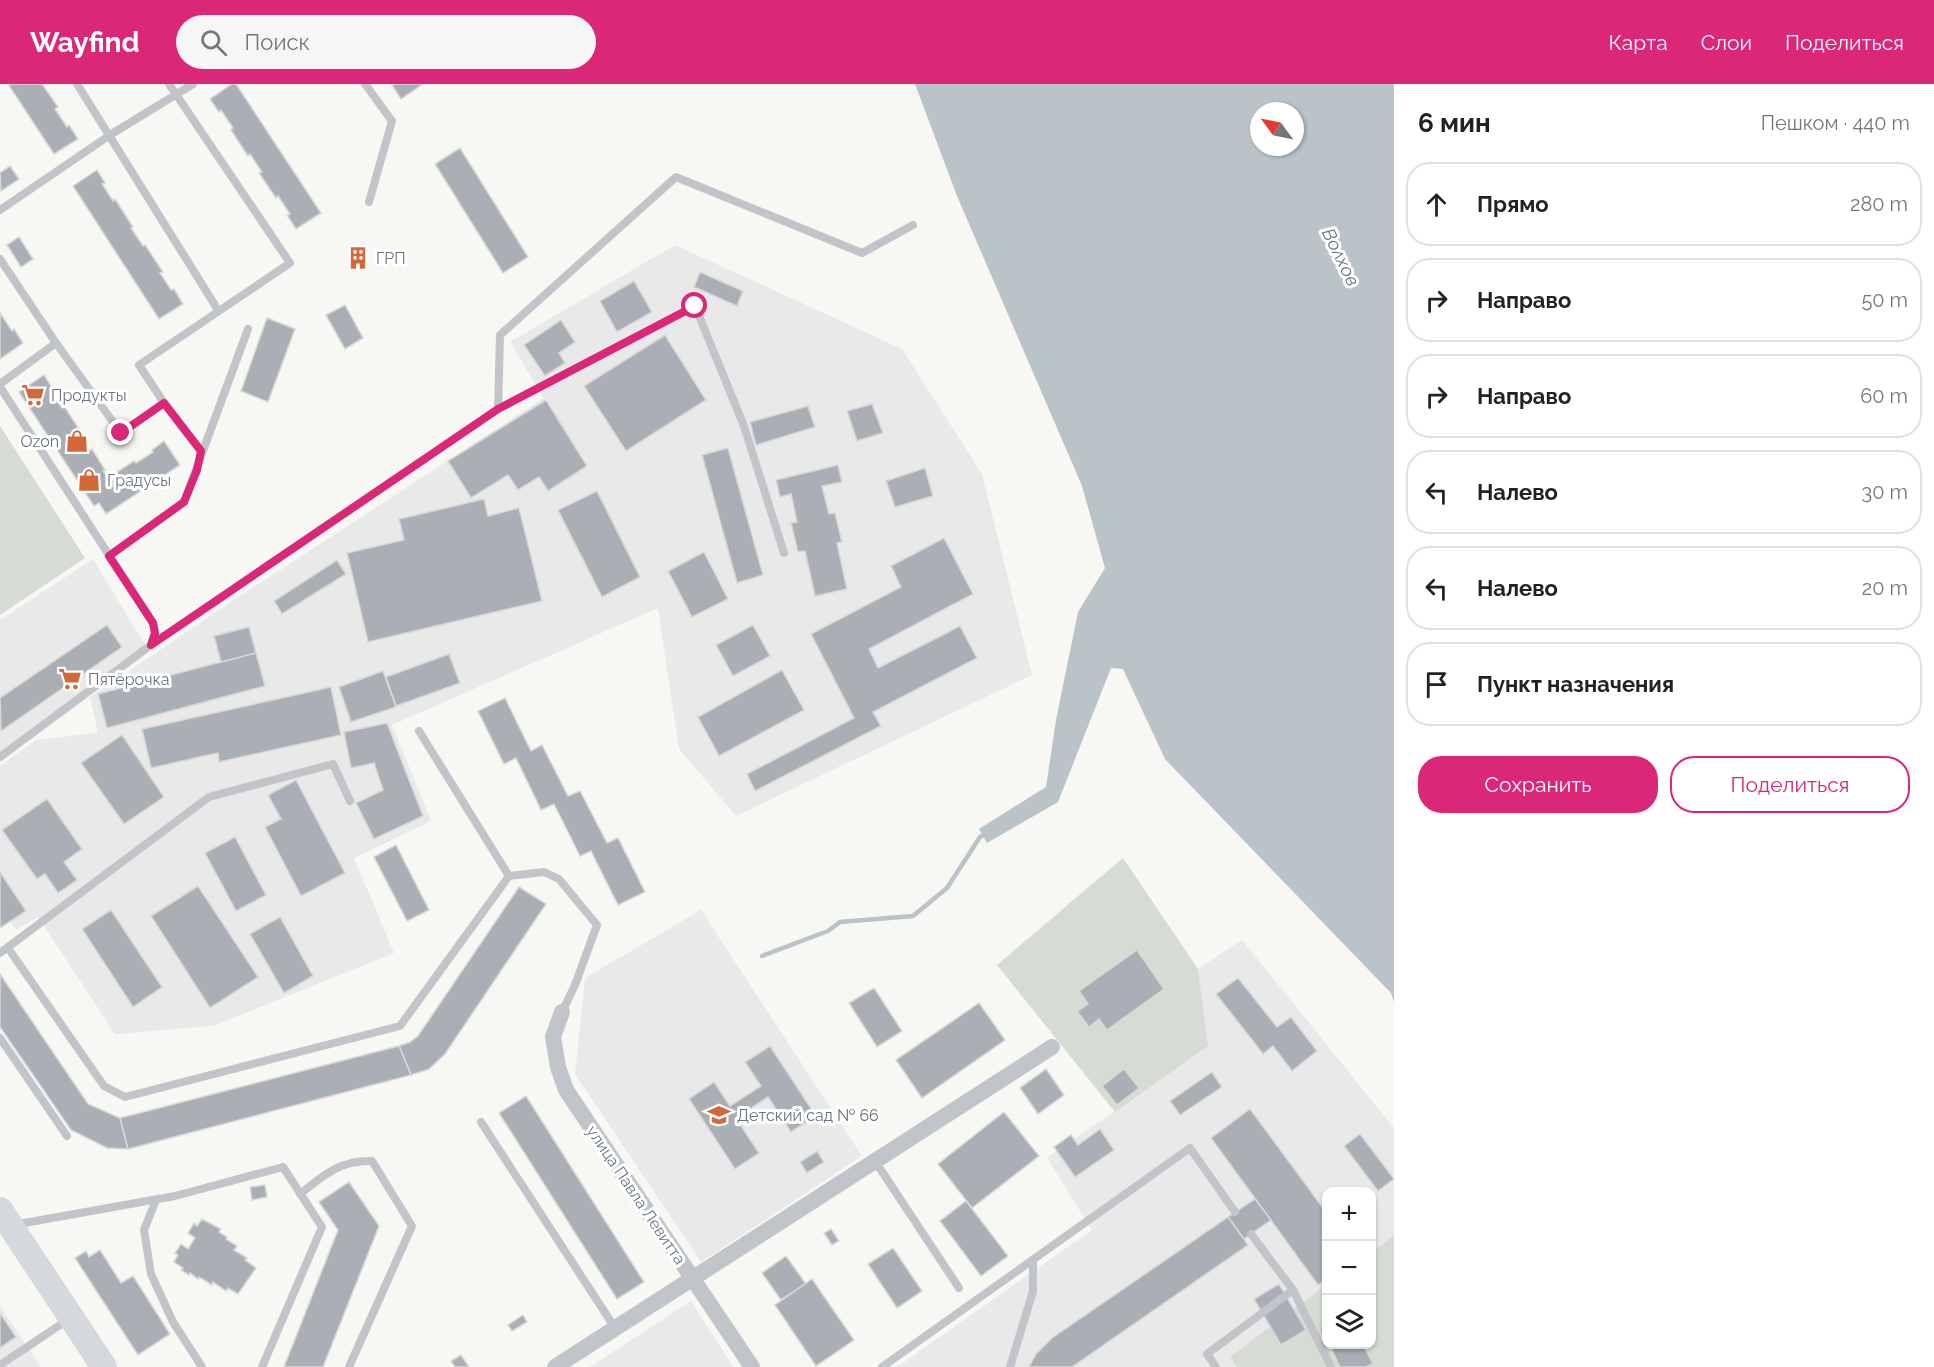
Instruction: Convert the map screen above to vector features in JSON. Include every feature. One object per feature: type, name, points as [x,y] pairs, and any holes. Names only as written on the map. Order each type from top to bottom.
[{"type":"main road","points":[[5,1218],[104,1367]]},
{"type":"street","name":"улица Павла Левитта","points":[[562,1012],[553,1037],[558,1066],[567,1090],[752,1367]]},
{"type":"street","points":[[555,1367],[1052,1047]]},
{"type":"lane","points":[[77,84],[218,310]]},
{"type":"lane","points":[[169,84],[290,262],[140,365],[164,403],[201,451]]},
{"type":"lane","points":[[0,210],[110,135],[193,84]]},
{"type":"lane","points":[[366,84],[392,121],[369,202]]},
{"type":"lane","points":[[498,409],[500,335],[676,177],[862,253],[913,225]]},
{"type":"lane","points":[[0,260],[121,433],[164,403]]},
{"type":"lane","points":[[0,757],[151,645],[498,409],[695,306],[744,426],[784,553]]},
{"type":"lane","points":[[109,556],[184,502],[248,328]]},
{"type":"lane","points":[[56,343],[0,386],[153,623],[155,633],[151,645]]},
{"type":"lane","points":[[419,731],[509,876]]},
{"type":"lane","points":[[0,953],[210,797],[333,764],[350,801]]},
{"type":"lane","points":[[9,948],[104,1086],[125,1097],[400,1026],[509,876],[544,872],[559,879],[597,926],[575,985],[562,1012]]},
{"type":"lane","points":[[0,1038],[67,1136]]},
{"type":"lane","points":[[481,1122],[615,1328]]},
{"type":"lane","points":[[882,1367],[1190,1148],[1235,1212]]},
{"type":"lane","points":[[300,1194],[334,1168],[356,1161],[372,1161],[412,1226],[349,1367]]},
{"type":"lane","points":[[875,1161],[959,1288]]},
{"type":"lane","points":[[5,1218],[175,1197],[283,1167],[322,1227],[262,1367]]},
{"type":"lane","points":[[156,1200],[144,1230],[151,1274],[173,1322],[202,1367]]},
{"type":"lane","points":[[1251,1234],[1293,1290],[1331,1367]]},
{"type":"lane","points":[[1010,1367],[1033,1291],[1033,1261]]},
{"type":"lane","points":[[1216,1367],[1207,1354],[1293,1290]]},
{"type":"lane","points":[[0,1365],[71,1317]]},
{"type":"shaded area","points":[[675,245],[902,349],[982,474],[1032,675],[736,816],[679,749],[658,608],[392,725],[431,821],[354,858],[394,953],[213,1026],[115,1034],[38,917],[16,930],[0,906],[0,766],[36,740],[98,733],[90,697],[237,598],[544,398],[510,342]]},
{"type":"shaded area","points":[[0,426],[85,558],[0,615]]},
{"type":"shaded area","points":[[93,559],[147,648],[0,753],[0,620]]},
{"type":"shaded area","points":[[1123,858],[1198,969],[1208,1046],[1115,1112],[997,965]]},
{"type":"shaded area","name":"Детский сад № 66","points":[[701,910],[862,1156],[701,1262],[575,1074],[585,978]]},
{"type":"shaded area","points":[[1242,940],[1394,1128],[1394,1367],[897,1367],[1092,1230],[1047,1158],[1207,1047],[1198,969]]},
{"type":"shaded area","points":[[1394,1235],[1394,1367],[1237,1367],[1230,1357],[1322,1288],[1322,1349],[1376,1349],[1376,1249]]},
{"type":"shaded area","points":[[691,1301],[733,1367],[590,1367]]},
{"type":"shaded area","points":[[0,1306],[25,1343],[41,1367],[0,1367]]},
{"type":"water","name":"Волхов","points":[[915,84],[1394,84],[1394,1002],[1391,993],[1165,759],[1123,669],[1111,668],[1058,802],[987,843],[979,829],[1046,787],[1056,720],[1078,612],[1105,568],[1082,486],[957,196]]},
{"type":"building","points":[[8,84],[42,84],[58,107],[55,109],[78,139],[54,154]]},
{"type":"building","points":[[232,84],[236,84],[321,213],[296,229],[287,215],[290,214],[259,173],[262,172],[250,154],[248,156],[221,110],[219,112],[210,99]]},
{"type":"building","points":[[423,84],[401,99],[392,85]]},
{"type":"building","points":[[460,148],[528,257],[503,273],[435,164]]},
{"type":"building","points":[[10,166],[19,179],[1,191],[0,173]]},
{"type":"building","points":[[97,170],[105,183],[102,184],[113,201],[115,199],[133,227],[131,228],[163,272],[160,273],[171,290],[174,289],[183,304],[159,319],[73,186]]},
{"type":"building","points":[[19,237],[33,259],[21,267],[7,245]]},
{"type":"building","name":"ГРП","points":[[358,250],[365,260],[358,265],[351,256]]},
{"type":"building","points":[[700,272],[743,291],[737,306],[694,287]]},
{"type":"building","points":[[634,281],[652,312],[617,332],[600,301]]},
{"type":"building","points":[[345,305],[363,338],[345,349],[326,315]]},
{"type":"building","points":[[0,313],[23,343],[0,359]]},
{"type":"building","points":[[267,318],[295,329],[268,402],[241,391]]},
{"type":"building","points":[[561,320],[575,342],[559,353],[565,363],[545,376],[524,345]]},
{"type":"building","points":[[665,335],[706,400],[626,451],[584,386]]},
{"type":"building","points":[[44,375],[52,388],[50,389],[81,432],[79,433],[90,451],[92,449],[110,481],[116,477],[114,474],[134,461],[136,463],[144,458],[164,441],[180,465],[106,514],[99,503],[94,506],[19,392]]},
{"type":"building","points":[[546,400],[587,466],[548,491],[539,477],[518,490],[508,475],[471,498],[448,461]]},
{"type":"building","points":[[872,404],[883,433],[857,441],[847,411]]},
{"type":"building","points":[[808,406],[815,427],[756,445],[750,422]]},
{"type":"building","points":[[728,448],[763,575],[737,583],[702,455]]},
{"type":"building","points":[[838,465],[842,482],[822,486],[829,514],[835,513],[842,542],[837,543],[847,589],[815,596],[805,551],[798,552],[791,523],[797,522],[791,494],[780,497],[776,480]]},
{"type":"building","points":[[925,468],[933,496],[895,507],[886,481]]},
{"type":"building","points":[[597,491],[640,577],[602,597],[558,510]]},
{"type":"building","points":[[484,499],[488,516],[519,508],[542,601],[368,642],[347,553],[404,540],[399,519]]},
{"type":"building","points":[[944,538],[973,594],[869,649],[878,668],[960,626],[977,658],[873,712],[881,726],[755,791],[747,774],[854,718],[811,634],[901,587],[891,566]]},
{"type":"building","points":[[704,552],[728,599],[692,617],[668,571]]},
{"type":"building","points":[[337,560],[346,574],[282,614],[274,601]]},
{"type":"building","points":[[107,625],[122,647],[1,731],[0,698]]},
{"type":"building","points":[[753,625],[770,656],[733,676],[716,645]]},
{"type":"building","points":[[249,627],[265,686],[107,728],[98,694],[221,662],[214,636]]},
{"type":"building","points":[[249,627],[256,653],[221,662],[214,636]]},
{"type":"building","points":[[449,654],[460,683],[396,706],[386,677]]},
{"type":"building","points":[[782,670],[804,710],[719,756],[698,717]]},
{"type":"building","points":[[383,671],[396,707],[351,722],[339,687]]},
{"type":"building","points":[[331,687],[341,735],[219,762],[218,753],[151,768],[142,729]]},
{"type":"building","points":[[505,698],[531,751],[542,745],[568,796],[580,791],[607,843],[618,838],[645,892],[618,905],[591,851],[580,856],[554,804],[541,810],[516,758],[504,764],[478,711]]},
{"type":"building","points":[[387,723],[423,816],[374,839],[356,803],[383,790],[374,763],[351,768],[344,732]]},
{"type":"building","points":[[122,735],[164,797],[124,824],[81,763]]},
{"type":"building","points":[[296,780],[345,873],[301,896],[265,827],[281,819],[268,795]]},
{"type":"building","points":[[47,799],[82,849],[64,862],[77,880],[58,893],[45,874],[37,879],[2,830]]},
{"type":"building","points":[[235,837],[266,895],[236,911],[205,853]]},
{"type":"building","points":[[396,845],[429,910],[407,921],[374,857]]},
{"type":"building","points":[[0,872],[26,911],[0,928]]},
{"type":"building","points":[[198,886],[258,977],[210,1008],[151,916]]},
{"type":"building","points":[[519,887],[546,904],[445,1054],[429,1069],[411,1075],[399,1046],[418,1036]]},
{"type":"building","points":[[111,910],[162,987],[133,1007],[82,929]]},
{"type":"building","points":[[280,917],[313,976],[284,993],[250,934]]},
{"type":"building","points":[[1137,950],[1164,989],[1107,1030],[1099,1019],[1089,1027],[1077,1011],[1088,1004],[1079,991]]},
{"type":"building","points":[[0,974],[88,1104],[120,1118],[128,1149],[107,1148],[71,1130],[0,1027]]},
{"type":"building","points":[[1238,978],[1277,1027],[1291,1017],[1317,1051],[1292,1071],[1273,1046],[1263,1054],[1216,994]]},
{"type":"building","points":[[874,988],[902,1031],[877,1047],[849,1003]]},
{"type":"building","points":[[979,1003],[1005,1040],[922,1098],[896,1060]]},
{"type":"building","points":[[399,1046],[411,1075],[128,1149],[120,1118]]},
{"type":"building","points":[[770,1046],[816,1116],[791,1132],[768,1097],[736,1118],[759,1153],[735,1169],[689,1099],[714,1082],[730,1106],[761,1086],[745,1062]]},
{"type":"building","points":[[1046,1069],[1064,1095],[1038,1114],[1020,1088]]},
{"type":"building","points":[[1124,1069],[1139,1088],[1117,1105],[1102,1086]]},
{"type":"building","points":[[1212,1072],[1222,1087],[1180,1115],[1170,1101]]},
{"type":"building","points":[[526,1096],[644,1282],[617,1299],[499,1113]]},
{"type":"building","points":[[1250,1109],[1322,1207],[1322,1282],[1318,1285],[1211,1138]]},
{"type":"building","points":[[1004,1112],[1039,1156],[972,1208],[938,1164]]},
{"type":"building","points":[[1100,1129],[1114,1150],[1075,1177],[1054,1147],[1071,1135],[1078,1145]]},
{"type":"building","points":[[1360,1134],[1394,1179],[1378,1191],[1344,1146]]},
{"type":"building","points":[[817,1151],[824,1162],[807,1173],[800,1162]]},
{"type":"building","points":[[349,1182],[379,1226],[323,1367],[284,1367],[338,1230],[319,1202]]},
{"type":"building","points":[[265,1185],[267,1197],[252,1200],[250,1187]]},
{"type":"building","points":[[1255,1199],[1271,1220],[1244,1239],[1228,1217]]},
{"type":"building","points":[[966,1201],[1008,1256],[981,1276],[940,1221]]},
{"type":"building","points":[[1228,1217],[1248,1245],[1072,1367],[1029,1367],[1036,1354],[1052,1338]]},
{"type":"building","points":[[202,1219],[221,1229],[219,1232],[237,1246],[234,1250],[247,1258],[245,1260],[256,1268],[238,1294],[228,1288],[226,1291],[213,1282],[212,1285],[199,1277],[198,1279],[190,1273],[189,1275],[174,1262],[178,1255],[175,1253],[181,1244],[188,1249],[195,1238],[188,1233],[194,1223],[197,1226]]},
{"type":"building","points":[[831,1229],[839,1241],[832,1245],[824,1233]]},
{"type":"building","points":[[893,1248],[922,1291],[897,1308],[868,1264]]},
{"type":"building","points":[[100,1250],[121,1283],[133,1276],[170,1334],[138,1355],[75,1258],[86,1251],[89,1257]]},
{"type":"building","points":[[786,1256],[806,1284],[781,1300],[762,1273]]},
{"type":"building","points":[[812,1279],[854,1340],[816,1366],[775,1305]]},
{"type":"building","points":[[1279,1284],[1306,1330],[1281,1345],[1254,1299]]},
{"type":"building","points":[[0,1313],[16,1337],[0,1348]]},
{"type":"building","points":[[523,1315],[527,1322],[512,1331],[508,1325]]},
{"type":"building","points":[[1331,1349],[1366,1349],[1373,1364],[1366,1367],[1340,1367]]},
{"type":"building","points":[[461,1355],[469,1367],[455,1367],[451,1361]]},
{"type":"waterway","points":[[762,956],[828,931],[840,922],[913,916],[947,888],[980,837],[986,834]]},
{"type":"place","name":"ГРП","points":[[358,258]]},
{"type":"place","name":"Продукты","points":[[33,395]]},
{"type":"place","name":"Ozon","points":[[77,441]]},
{"type":"place","name":"Градусы","points":[[89,480]]},
{"type":"place","name":"Пятёрочка","points":[[70,679]]},
{"type":"place","name":"Детский сад № 66","points":[[719,1115]]},
{"type":"route","points":[[121,433],[164,403],[201,451],[197,470],[184,502],[109,556],[153,623],[155,633],[151,645],[498,409],[695,306]]}]
